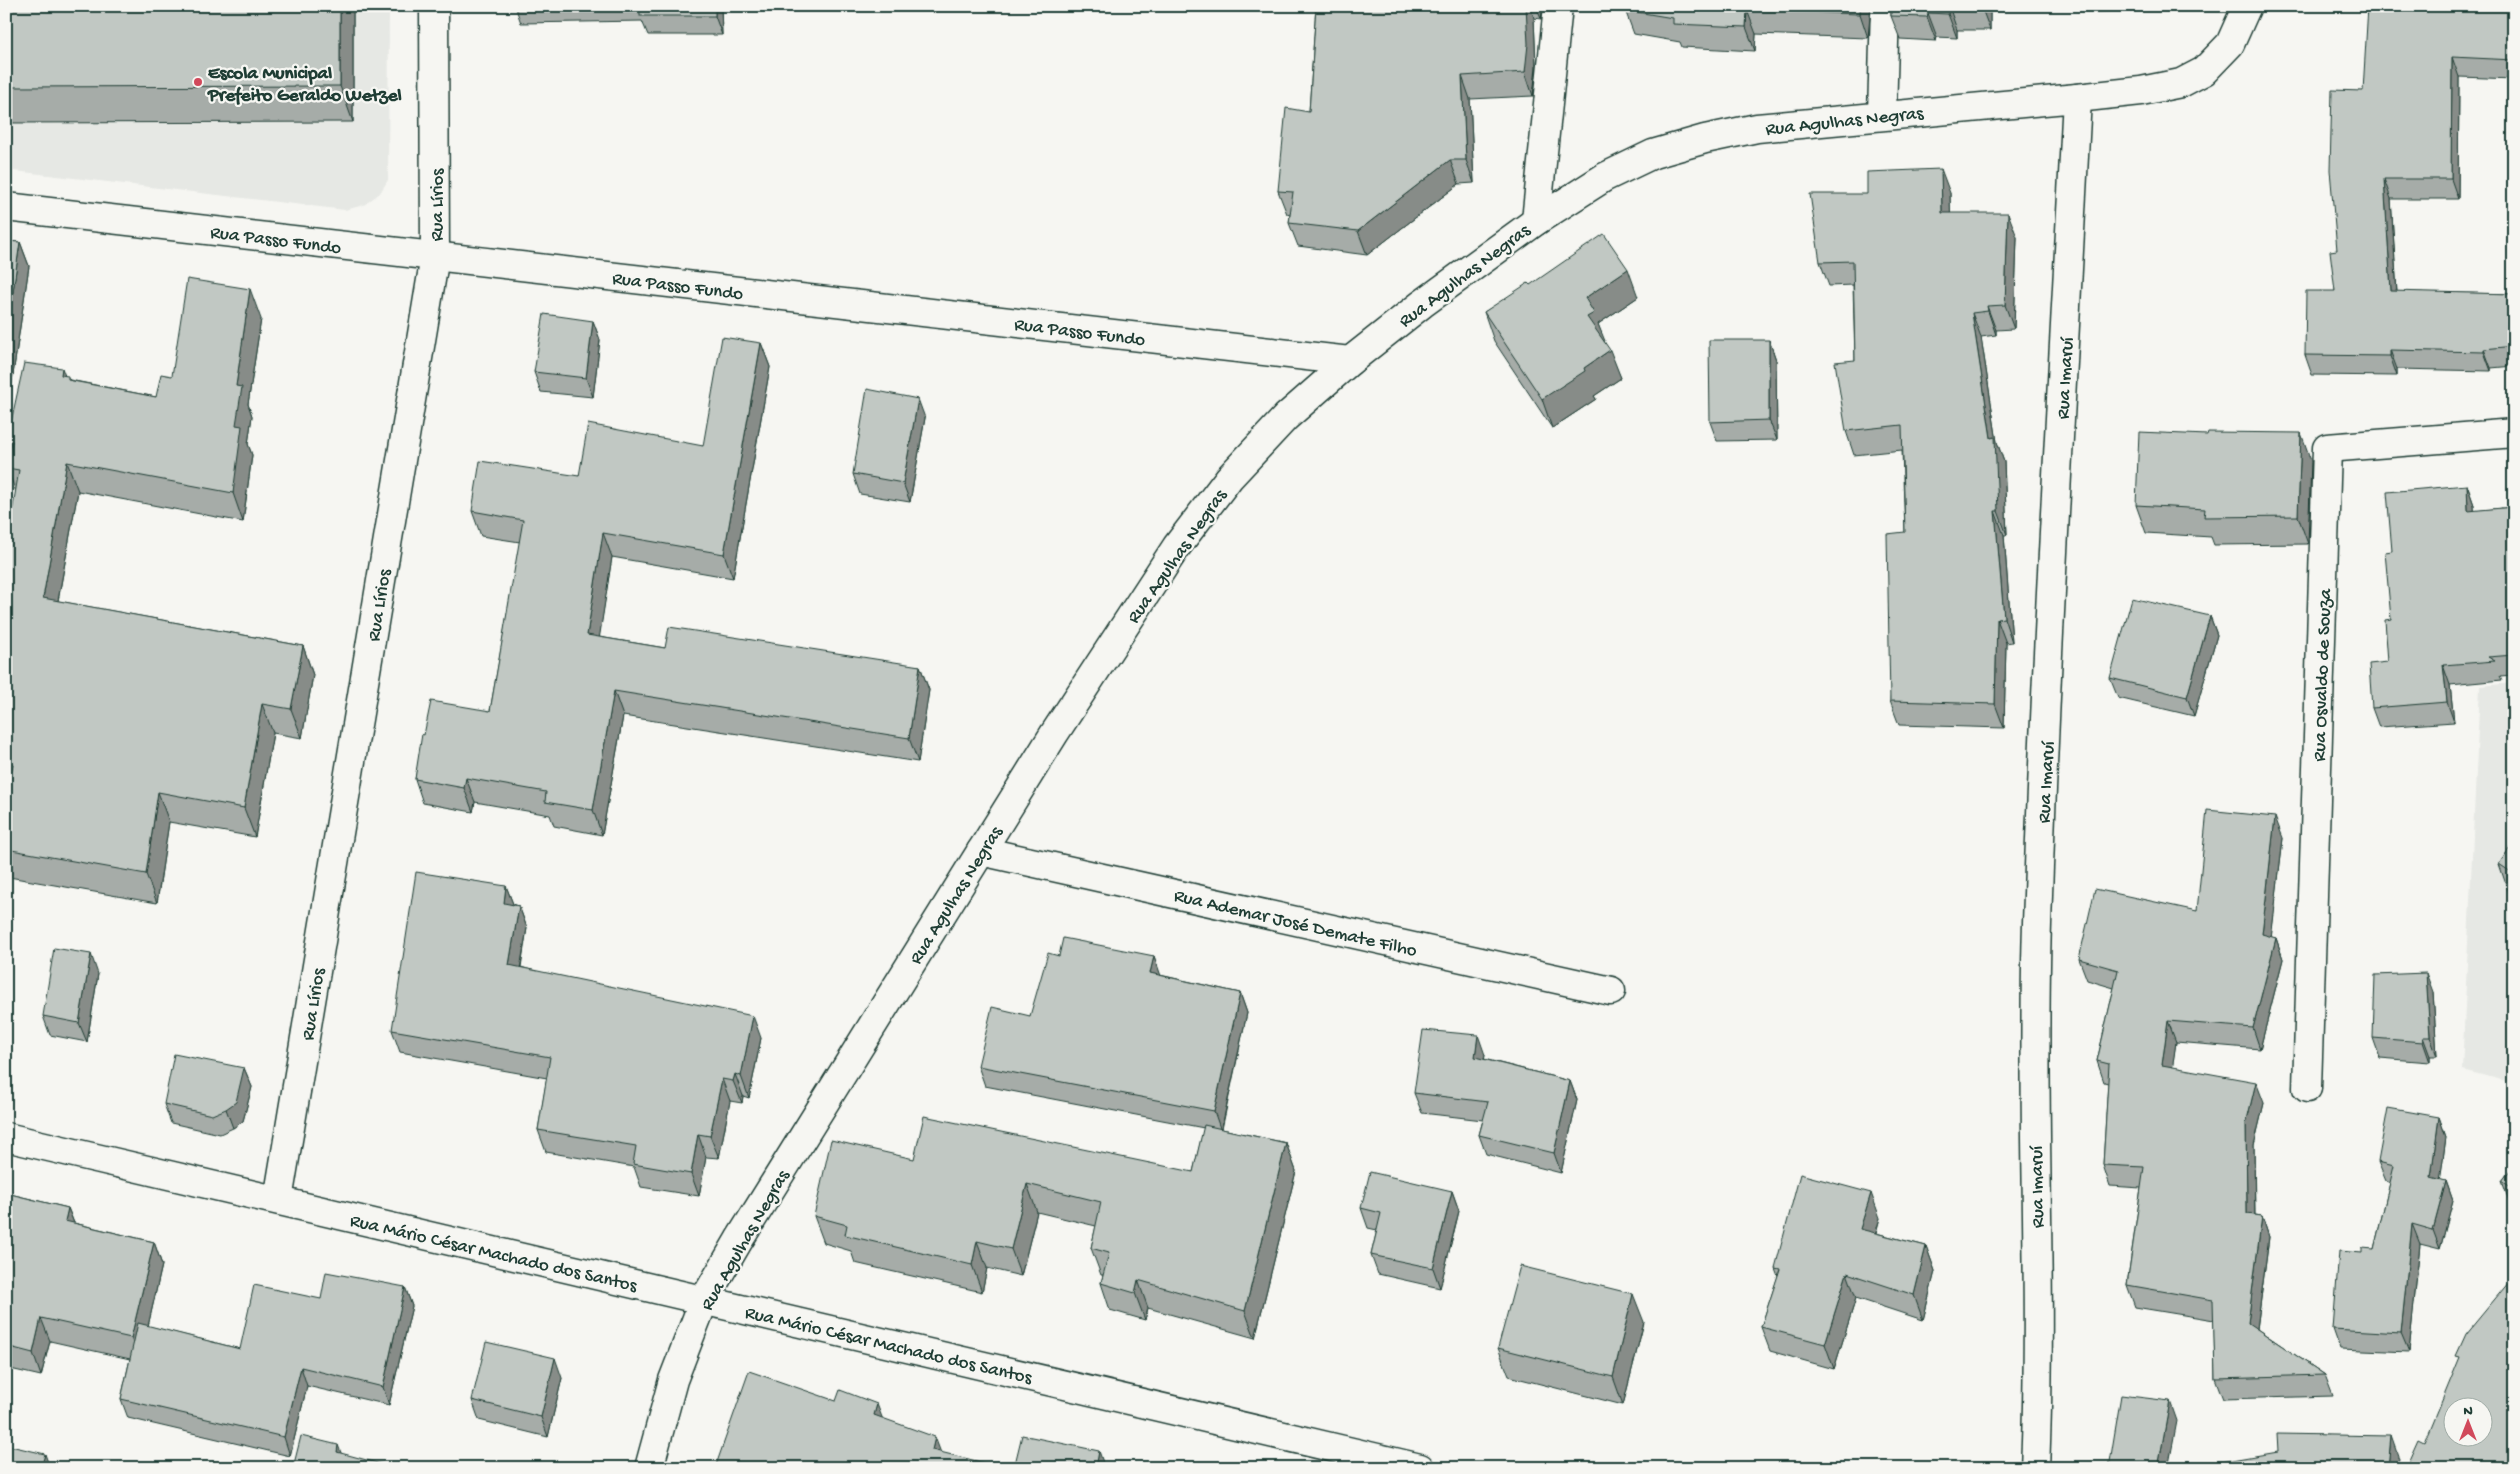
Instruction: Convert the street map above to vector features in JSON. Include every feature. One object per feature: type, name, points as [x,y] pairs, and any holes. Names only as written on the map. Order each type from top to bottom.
[{"type":"street","name":"Rua Lírios","points":[[278,1200],[435,256],[434,6]]},
{"type":"street","points":[[1536,220],[1558,6]]},
{"type":"street","points":[[1882,115],[1885,6]]},
{"type":"street","name":"Rua Agulhas Negras","points":[[649,1468],[673,1380],[704,1300],[981,851],[1176,546],[1229,478],[1273,431],[1350,361],[1422,304],[1536,220],[1605,177],[1653,154],[1705,139],[1757,128],[2076,98],[2141,91],[2181,83],[2204,71],[2230,44],[2247,6]]},
{"type":"street","name":"Rua Imaruí","points":[[2035,1468],[2038,1386],[2034,1082],[2037,924],[2076,98]]},
{"type":"street","name":"Rua Passo Fundo","points":[[6,206],[1350,361]]},
{"type":"street","name":"Rua Osvaldo de Souza","points":[[2307,1088],[2327,448],[2514,433]]},
{"type":"street","name":"Rua Ademar José Demate Filho","points":[[981,851],[1611,991]]},
{"type":"street","name":"Rua Mário César Machado dos Santos","points":[[6,1137],[1420,1468]]},
{"type":"shaded area","name":"Escola Municipal Prefeito Geraldo Wetzel","points":[[6,6],[389,6],[388,180],[380,193],[364,205],[345,210],[6,170]]},
{"type":"shaded area","points":[[2514,683],[2514,1083],[2462,1070],[2480,686]]},
{"type":"building","points":[[6,6],[340,6],[340,86],[6,87]]},
{"type":"building","points":[[640,6],[715,6],[715,16],[640,16]]},
{"type":"building","points":[[1316,6],[1526,6],[1528,44],[1525,72],[1462,76],[1466,160],[1450,160],[1358,231],[1289,223],[1293,192],[1278,191],[1286,108],[1309,112]]},
{"type":"building","points":[[1625,6],[1860,6],[1860,14],[1747,10],[1746,27],[1673,24],[1673,18],[1625,10]]},
{"type":"building","points":[[1891,6],[1949,6],[1948,14],[1928,13],[1927,17],[1891,16]]},
{"type":"building","points":[[2368,6],[2514,6],[2514,60],[2452,57],[2451,179],[2384,179],[2391,291],[2514,294],[2514,346],[2484,349],[2484,352],[2390,350],[2390,356],[2305,355],[2306,291],[2335,291],[2330,251],[2337,250],[2330,170],[2332,90],[2363,91]]},
{"type":"building","points":[[1941,169],[1942,213],[2008,213],[2005,305],[1987,306],[1988,311],[1972,313],[1991,438],[1995,437],[1998,511],[1995,511],[2004,618],[1997,619],[1995,704],[1890,701],[1887,534],[1905,532],[1902,425],[1846,431],[1835,362],[1855,360],[1853,261],[1820,262],[1810,194],[1867,194],[1867,172]]},
{"type":"building","points":[[1604,234],[1628,269],[1585,298],[1594,313],[1587,317],[1610,350],[1584,368],[1585,371],[1542,399],[1484,312],[1528,283],[1530,285]]},
{"type":"building","points":[[6,241],[20,242],[6,341]]},
{"type":"building","points":[[187,279],[250,289],[236,386],[242,387],[236,425],[242,426],[233,493],[67,462],[43,598],[303,646],[291,709],[262,704],[244,808],[158,792],[146,874],[6,849],[6,801],[13,764],[6,762],[6,549],[19,470],[7,468],[12,441],[7,440],[24,363],[62,368],[61,375],[68,376],[68,380],[156,397],[161,374],[172,376]]},
{"type":"building","points":[[544,314],[593,321],[586,378],[534,372]]},
{"type":"building","points":[[722,337],[761,343],[724,554],[603,533],[587,635],[665,648],[669,627],[920,666],[909,738],[614,691],[593,810],[545,802],[546,792],[466,778],[464,788],[415,779],[422,734],[424,735],[431,701],[490,711],[523,520],[472,511],[480,461],[579,476],[588,424],[703,446]]},
{"type":"building","points":[[1709,340],[1769,340],[1769,420],[1710,422]]},
{"type":"building","points":[[867,389],[918,399],[903,483],[853,474]]},
{"type":"building","points":[[2139,432],[2207,435],[2208,432],[2301,433],[2298,516],[2204,517],[2205,509],[2136,505]]},
{"type":"building","points":[[2467,485],[2468,511],[2514,507],[2514,655],[2488,657],[2495,661],[2443,665],[2447,702],[2372,708],[2369,664],[2388,662],[2385,620],[2391,619],[2385,552],[2392,551],[2387,492]]},
{"type":"building","points":[[2132,598],[2210,616],[2187,697],[2110,678]]},
{"type":"building","points":[[2207,810],[2275,817],[2262,934],[2276,938],[2253,1028],[2168,1021],[2162,1065],[2256,1082],[2246,1124],[2247,1214],[2262,1216],[2248,1323],[2325,1375],[2215,1378],[2213,1300],[2127,1285],[2144,1167],[2103,1165],[2109,1064],[2097,1061],[2118,970],[2079,959],[2095,889],[2197,911]]},
{"type":"building","points":[[2514,842],[2514,874],[2499,864]]},
{"type":"building","points":[[416,872],[506,886],[504,903],[519,906],[509,965],[753,1016],[741,1076],[735,1074],[733,1081],[722,1079],[710,1136],[698,1134],[691,1174],[633,1164],[636,1146],[538,1130],[550,1057],[392,1030]]},
{"type":"building","points":[[1063,938],[1154,956],[1150,973],[1240,993],[1214,1111],[978,1066],[992,1007],[1030,1016],[1048,953],[1059,956]]},
{"type":"building","points":[[54,948],[91,954],[79,1023],[43,1016]]},
{"type":"building","points":[[2426,973],[2430,1037],[2423,1037],[2423,1042],[2373,1038],[2375,975]]},
{"type":"building","points":[[1423,1030],[1478,1035],[1475,1057],[1570,1081],[1554,1153],[1479,1135],[1488,1102],[1414,1093]]},
{"type":"building","points":[[174,1054],[244,1068],[236,1102],[212,1115],[164,1104]]},
{"type":"building","points":[[2388,1108],[2439,1117],[2431,1177],[2446,1181],[2433,1230],[2412,1224],[2401,1333],[2333,1329],[2339,1251],[2362,1253],[2362,1248],[2374,1249],[2394,1166],[2378,1162]]},
{"type":"building","points":[[924,1116],[1193,1172],[1204,1125],[1286,1143],[1245,1311],[1138,1280],[1135,1293],[1101,1283],[1109,1253],[1091,1248],[1101,1202],[1027,1184],[1011,1249],[977,1241],[972,1265],[845,1235],[847,1225],[814,1216],[831,1140],[914,1159]]},
{"type":"building","points":[[2514,1165],[2514,1189],[2502,1181]]},
{"type":"building","points":[[1370,1172],[1452,1191],[1433,1268],[1371,1255],[1381,1213],[1361,1208]]},
{"type":"building","points":[[1800,1174],[1871,1193],[1860,1229],[1926,1246],[1914,1295],[1847,1273],[1825,1344],[1761,1327],[1780,1269],[1775,1268]]},
{"type":"building","points":[[6,1193],[68,1208],[65,1221],[154,1242],[131,1338],[41,1318],[33,1353],[6,1346]]},
{"type":"building","points":[[1520,1266],[1633,1294],[1613,1377],[1498,1348]]},
{"type":"building","points":[[326,1272],[405,1287],[383,1387],[301,1367],[284,1437],[121,1399],[138,1323],[240,1349],[254,1285],[321,1299]]},
{"type":"building","points":[[2514,1276],[2514,1468],[2406,1468],[2419,1439],[2425,1442],[2442,1401],[2442,1446],[2492,1446],[2492,1396],[2444,1396],[2460,1357],[2456,1356],[2466,1334]]},
{"type":"building","points":[[486,1342],[555,1358],[541,1417],[472,1400]]},
{"type":"building","points":[[749,1371],[836,1401],[840,1390],[877,1404],[874,1415],[935,1437],[932,1450],[1005,1468],[715,1468]]},
{"type":"building","points":[[2121,1395],[2170,1401],[2158,1468],[2109,1468]]},
{"type":"building","points":[[2277,1434],[2391,1436],[2388,1468],[2185,1468],[2278,1452]]},
{"type":"building","points":[[1022,1435],[1099,1451],[1096,1468],[1014,1468]]},
{"type":"building","points":[[301,1436],[338,1445],[337,1452],[396,1468],[293,1468]]},
{"type":"building","points":[[6,1445],[45,1454],[41,1468],[6,1468]]},
{"type":"place","name":"Escola Municipal Prefeito Geraldo Wetzel","points":[[198,82]]}]
